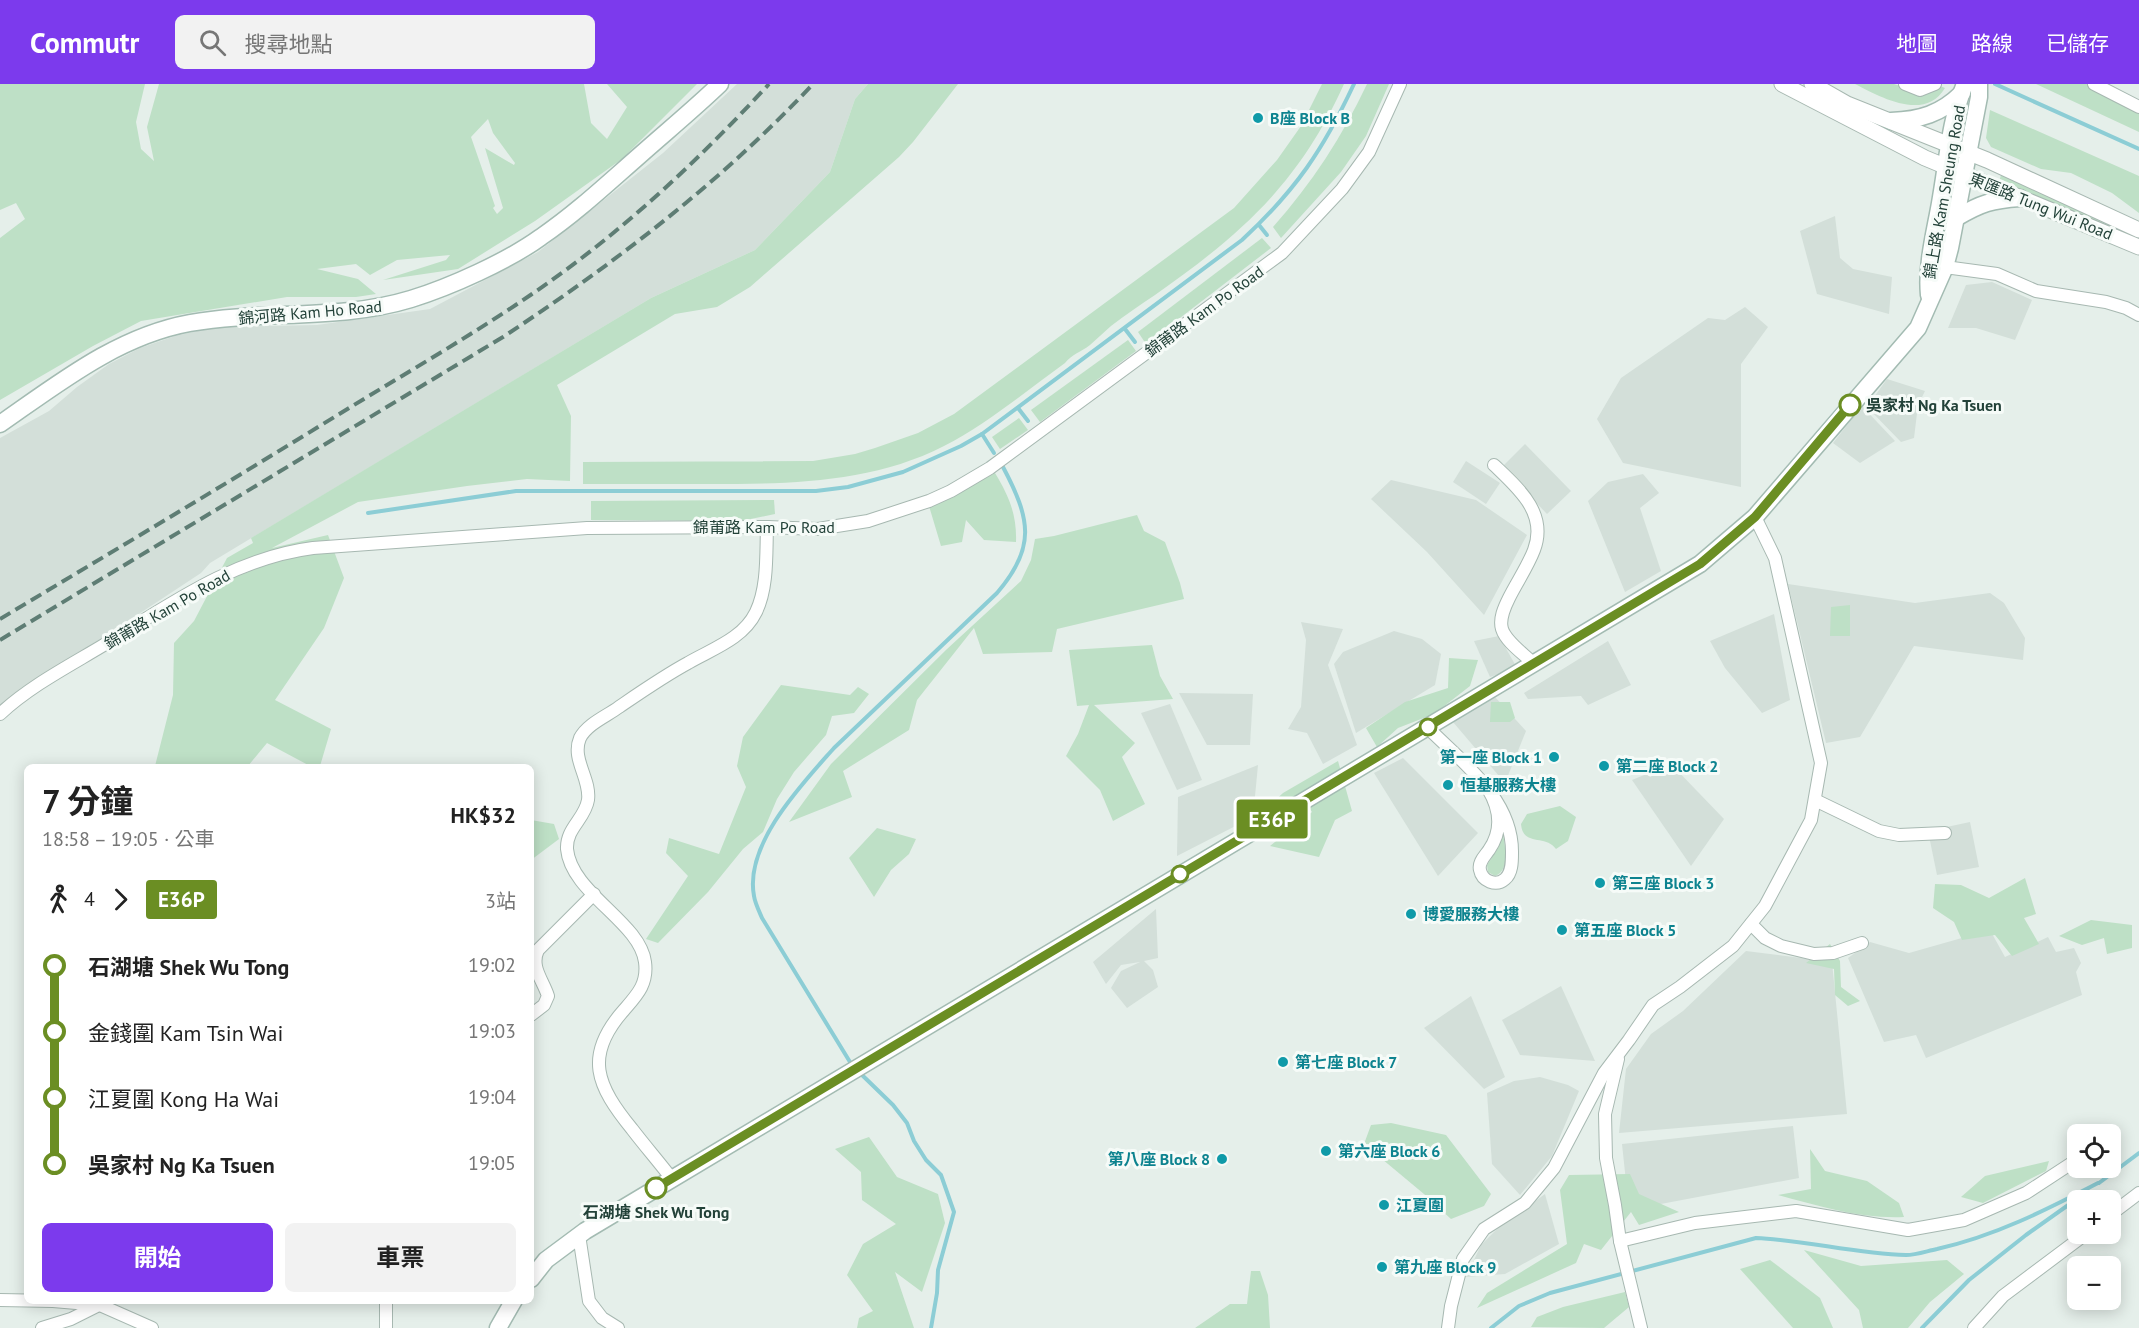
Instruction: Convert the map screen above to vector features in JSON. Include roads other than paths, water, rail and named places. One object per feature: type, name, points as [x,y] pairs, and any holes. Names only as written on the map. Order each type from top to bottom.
[{"type":"main road","name":"錦河路 Kam Ho Road","points":[[0,424],[106,354],[156,332],[207,321],[332,313],[393,304],[437,289],[503,260],[540,238],[569,216],[720,84]]},
{"type":"main road","name":"錦上路 Kam Sheung Road","points":[[1929,302],[1928,286],[1933,241],[1950,146],[1964,88]]},
{"type":"main road","points":[[1891,121],[1930,116],[1950,105],[1964,88]]},
{"type":"main road","name":"錦上路 Kam Sheung Road","points":[[534,1275],[546,1260],[579,1235],[1700,564],[1755,517],[1918,328],[1946,267],[1965,175],[1979,90]]},
{"type":"main road","points":[[1956,218],[1983,203],[2020,198]]},
{"type":"main road","points":[[498,1328],[512,1304]]},
{"type":"street","name":"錦莆路 Kam Po Road","points":[[0,714],[41,683],[211,580],[247,564],[282,553],[334,546],[588,528],[818,529],[868,521],[936,498],[990,468],[1282,253],[1342,189],[1369,152],[1400,84]]},
{"type":"street","name":"東匯路 Tung Wui Road","points":[[1782,84],[1875,134],[1946,167],[2139,247]]},
{"type":"street","name":"東匯路 Tung Wui Road","points":[[1812,84],[1847,104],[1969,153],[2139,230]]},
{"type":"street","points":[[1905,84],[1920,90],[1935,84]]},
{"type":"street","points":[[2094,84],[2139,107]]},
{"type":"street","points":[[1946,267],[1997,274],[2036,291],[2106,302],[2139,315]]},
{"type":"street","points":[[1494,465],[1522,492],[1535,513],[1538,523],[1538,539],[1534,551],[1501,618],[1502,629],[1507,637],[1533,663]]},
{"type":"street","points":[[1448,1328],[1450,1306],[1463,1258],[1484,1229],[1525,1203],[1554,1168],[1604,1073],[1653,1005],[1733,946],[1751,924],[1765,906],[1811,820],[1821,764],[1775,558],[1755,517]]},
{"type":"street","points":[[672,1179],[617,1110],[601,1080],[598,1066],[606,1034],[611,1024],[641,990],[646,973],[639,943],[581,881],[569,860],[567,849],[569,832],[583,814],[588,797],[578,752],[581,736],[586,730],[651,685],[728,642],[742,630],[756,612],[761,598],[767,527]]},
{"type":"street","points":[[1427,727],[1488,789],[1505,816],[1511,839],[1510,872],[1502,882],[1494,883],[1483,876],[1480,870],[1480,863],[1492,845],[1499,823],[1498,809],[1488,789]]},
{"type":"street","points":[[1815,800],[1878,831],[1899,835],[1945,833]]},
{"type":"street","points":[[534,1013],[544,1005],[548,996],[536,968],[538,950],[594,894]]},
{"type":"street","points":[[1751,924],[1765,938],[1781,946],[1814,954],[1833,953],[1862,943]]},
{"type":"street","points":[[1618,1055],[1605,1114],[1606,1158],[1616,1204],[1620,1241],[1641,1328]]},
{"type":"street","points":[[1620,1241],[1695,1223],[1796,1211],[1908,1230],[1964,1220],[2026,1193],[2067,1166]]},
{"type":"street","points":[[2121,1207],[2139,1193]]},
{"type":"street","points":[[579,1235],[589,1301],[602,1317],[618,1328]]},
{"type":"street","points":[[1974,1328],[2003,1296],[2072,1244]]},
{"type":"street","points":[[0,1300],[24,1300]]},
{"type":"street","points":[[42,1328],[70,1319],[100,1304]]},
{"type":"street","points":[[104,1304],[152,1328]]},
{"type":"street","points":[[386,1304],[386,1328]]},
{"type":"waterway","points":[[368,513],[516,491],[816,491],[848,487],[903,472],[982,434],[1242,240],[1278,204],[1307,168],[1343,108],[1354,84]]},
{"type":"waterway","points":[[1995,84],[2139,149]]},
{"type":"waterway","points":[[1259,225],[1267,235]]},
{"type":"waterway","points":[[1125,329],[1135,342]]},
{"type":"waterway","points":[[1018,408],[1028,421]]},
{"type":"waterway","points":[[982,434],[994,453]]},
{"type":"waterway","points":[[850,1062],[762,918],[754,896],[753,876],[758,856],[767,836],[792,796],[834,748],[997,593],[1010,576],[1019,561],[1024,546],[1025,532],[1024,517],[1019,502],[1003,467]]},
{"type":"waterway","points":[[862,1075],[893,1105],[907,1123],[914,1141],[926,1160],[941,1175],[954,1212],[938,1270],[931,1328]]},
{"type":"waterway","points":[[2099,1183],[2139,1153]]},
{"type":"waterway","points":[[1491,1328],[1519,1306],[1550,1293],[1756,1238],[1887,1254],[1922,1253],[2000,1230],[2098,1183]]},
{"type":"waterway","points":[[1922,1328],[1969,1280],[2067,1206]]},
{"type":"railway","points":[[0,619],[435,356],[532,294],[627,222],[686,169],[769,84]]},
{"type":"railway","points":[[0,640],[503,337],[545,309],[666,220],[742,154],[813,84]]},
{"type":"place","name":"B座 Block B","points":[[1258,118]]},
{"type":"place","name":"吳家村 Ng Ka Tsuen","points":[[1850,405]]},
{"type":"place","name":"第一座 Block 1","points":[[1554,757]]},
{"type":"place","name":"第二座 Block 2","points":[[1604,766]]},
{"type":"place","name":"恒基服務大樓","points":[[1448,785]]},
{"type":"place","name":"第三座 Block 3","points":[[1600,883]]},
{"type":"place","name":"博愛服務大樓","points":[[1411,914]]},
{"type":"place","name":"第五座 Block 5","points":[[1562,930]]},
{"type":"place","name":"第七座 Block 7","points":[[1283,1062]]},
{"type":"place","name":"第六座 Block 6","points":[[1326,1151]]},
{"type":"place","name":"第八座 Block 8","points":[[1222,1159]]},
{"type":"place","name":"石湖塘 Shek Wu Tong","points":[[656,1188]]},
{"type":"place","name":"江夏圍","points":[[1384,1205]]},
{"type":"place","name":"第九座 Block 9","points":[[1382,1267]]}]
